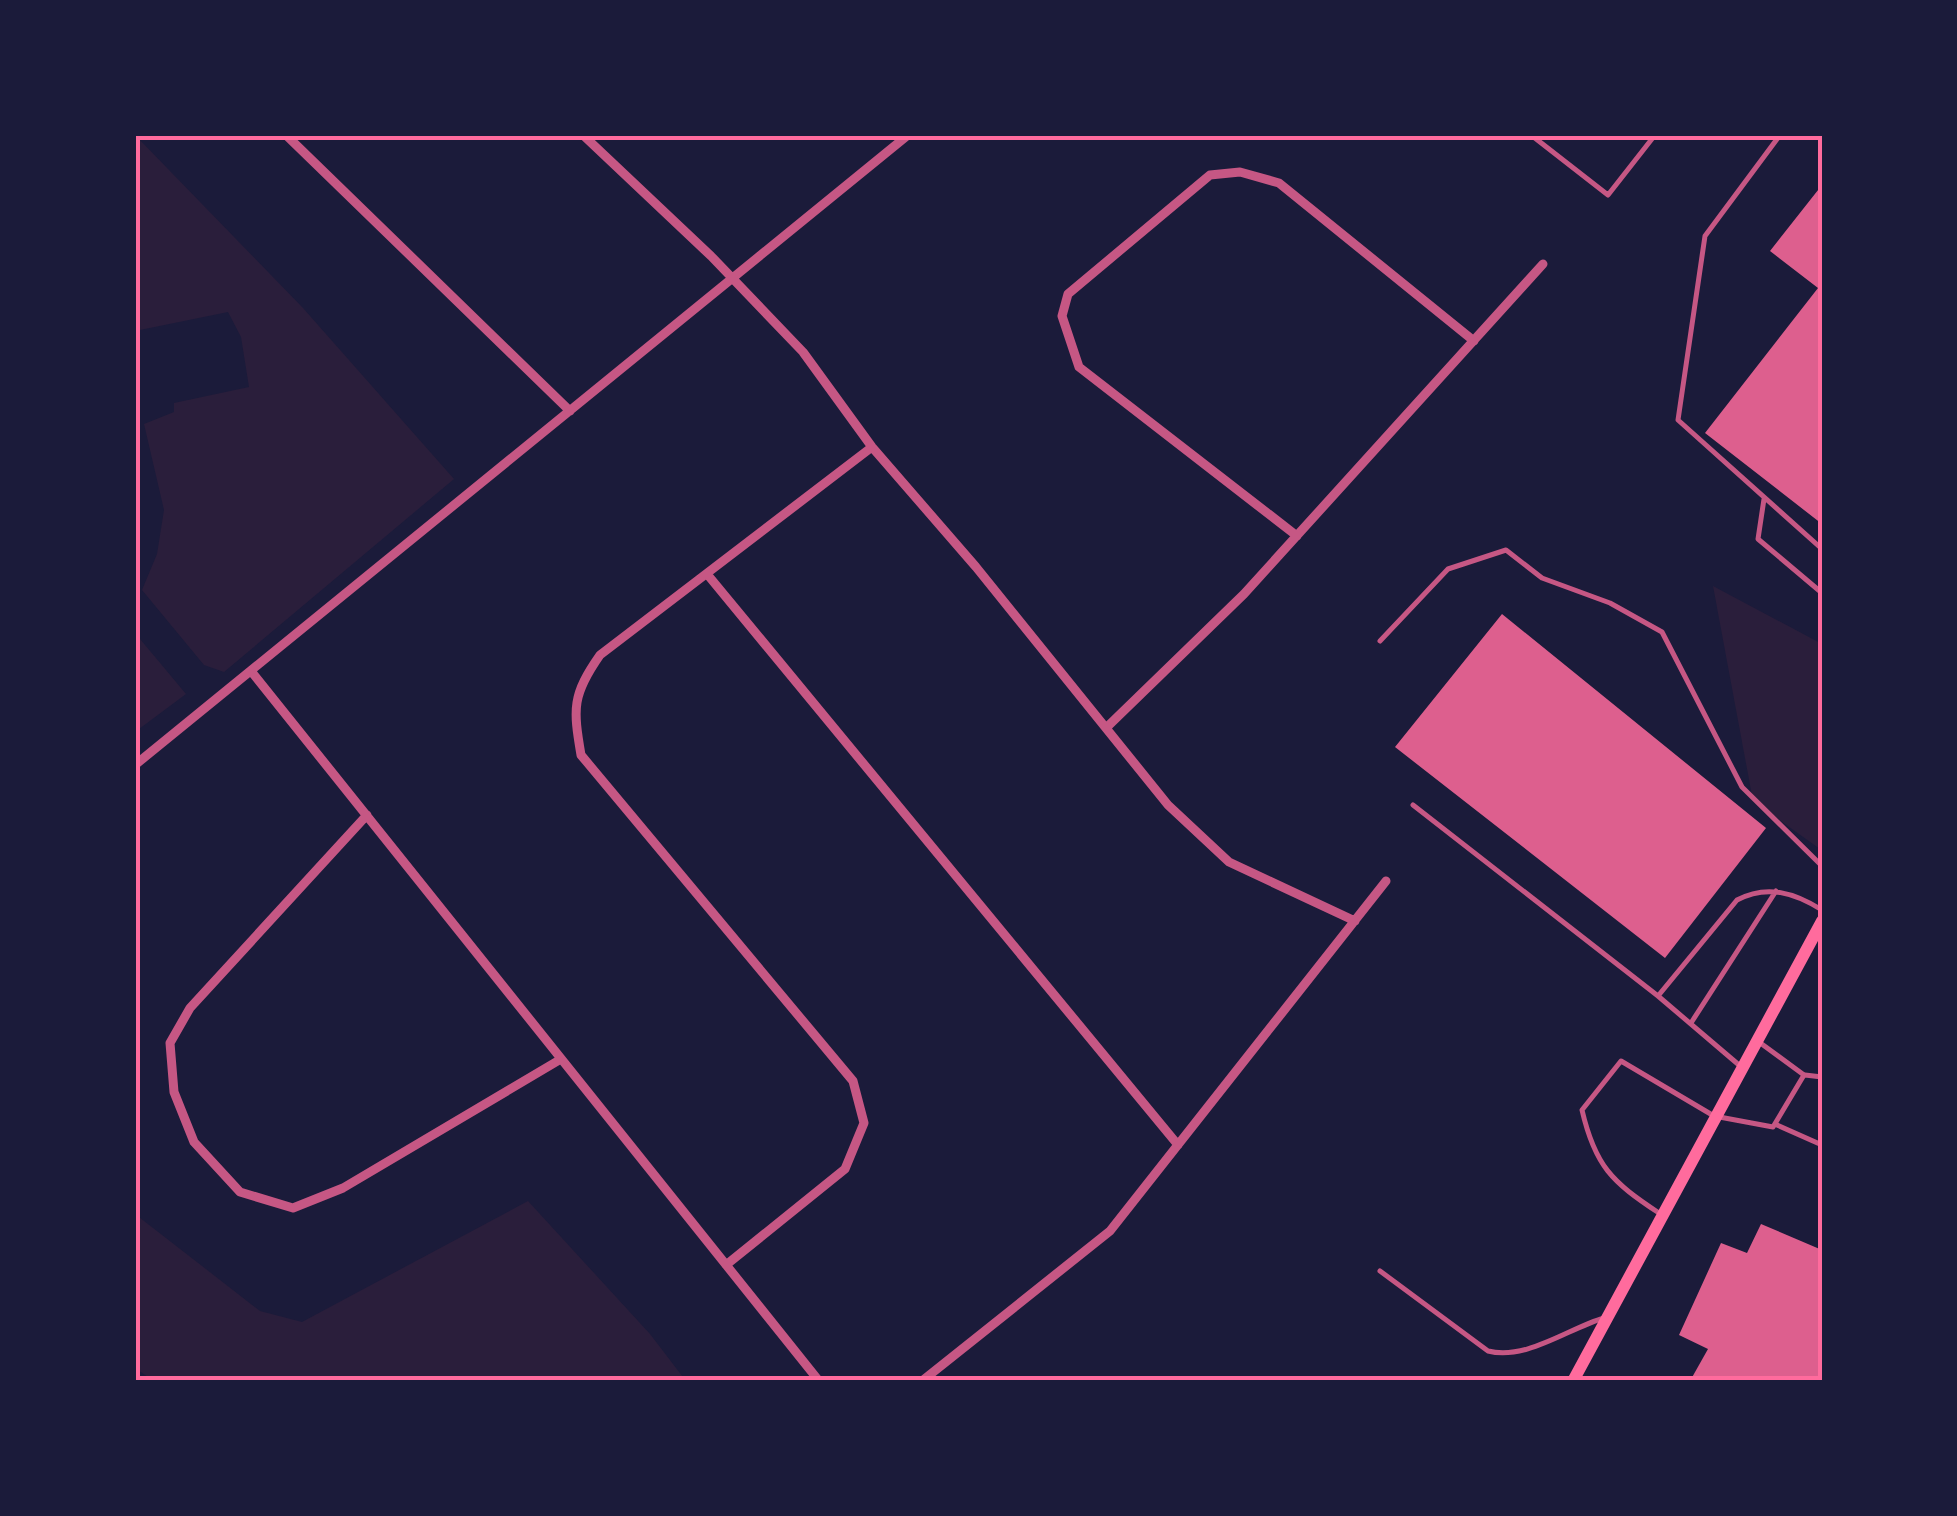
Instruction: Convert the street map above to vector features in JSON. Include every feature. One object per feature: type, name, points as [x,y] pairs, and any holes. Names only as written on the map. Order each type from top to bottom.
[{"type":"main road","points":[[1573,1381],[1822,921]]},
{"type":"street","points":[[286,135],[570,410]]},
{"type":"street","points":[[584,135],[804,352],[872,447],[1168,805],[1229,862],[1354,921]]},
{"type":"street","points":[[135,765],[908,135]]},
{"type":"street","points":[[1296,536],[1079,367],[1062,316],[1068,294],[1210,175],[1222,171],[1279,183],[1474,340]]},
{"type":"street","points":[[1106,728],[1296,536],[1544,264]]},
{"type":"street","points":[[726,1265],[845,1169],[864,1123],[853,1081],[581,755],[573,709],[581,682],[600,655],[872,447]]},
{"type":"street","points":[[707,574],[1178,1145]]},
{"type":"street","points":[[251,670],[819,1381]]},
{"type":"street","points":[[367,816],[190,1008],[170,1043],[174,1092],[194,1142],[240,1192],[293,1208],[343,1188],[562,1059]]},
{"type":"street","points":[[922,1381],[1110,1231],[1386,882]]},
{"type":"lane","points":[[1531,135],[1608,195],[1655,135]]},
{"type":"lane","points":[[1780,135],[1705,236],[1678,420],[1822,549]]},
{"type":"lane","points":[[1764,498],[1758,539],[1822,593]]},
{"type":"lane","points":[[1380,641],[1448,569],[1506,550],[1542,578],[1610,603],[1662,632],[1742,787],[1822,866]]},
{"type":"lane","points":[[1413,804],[1658,996],[1742,1067]]},
{"type":"lane","points":[[1658,996],[1736,900],[1748,894],[1776,891],[1798,895],[1822,910]]},
{"type":"lane","points":[[1690,1024],[1776,891]]},
{"type":"lane","points":[[1756,1040],[1804,1075],[1822,1076]]},
{"type":"lane","points":[[1662,1214],[1616,1185],[1591,1146],[1582,1110],[1621,1062],[1714,1116],[1777,1126],[1822,1145]]},
{"type":"lane","points":[[1777,1126],[1804,1075]]},
{"type":"lane","points":[[1380,1271],[1488,1351],[1499,1354],[1605,1318]]},
{"type":"shaded area","points":[[135,135],[303,308],[454,479],[224,672],[204,665],[142,590],[157,554],[164,510],[144,424],[174,412],[174,403],[249,387],[241,337],[228,312],[135,331]]},
{"type":"shaded area","points":[[1713,586],[1822,644],[1820,849],[1753,801]]},
{"type":"shaded area","points":[[135,633],[186,694],[135,732]]},
{"type":"shaded area","points":[[528,1201],[650,1334],[686,1381],[154,1381],[135,1368],[135,1214],[260,1311],[302,1322]]},
{"type":"building","points":[[1822,185],[1822,524],[1705,433],[1818,288],[1770,251]]},
{"type":"building","points":[[1502,614],[1766,828],[1665,958],[1395,747]]},
{"type":"building","points":[[1761,1224],[1822,1250],[1822,1381],[1690,1381],[1708,1349],[1679,1335],[1721,1243],[1747,1253]]}]
